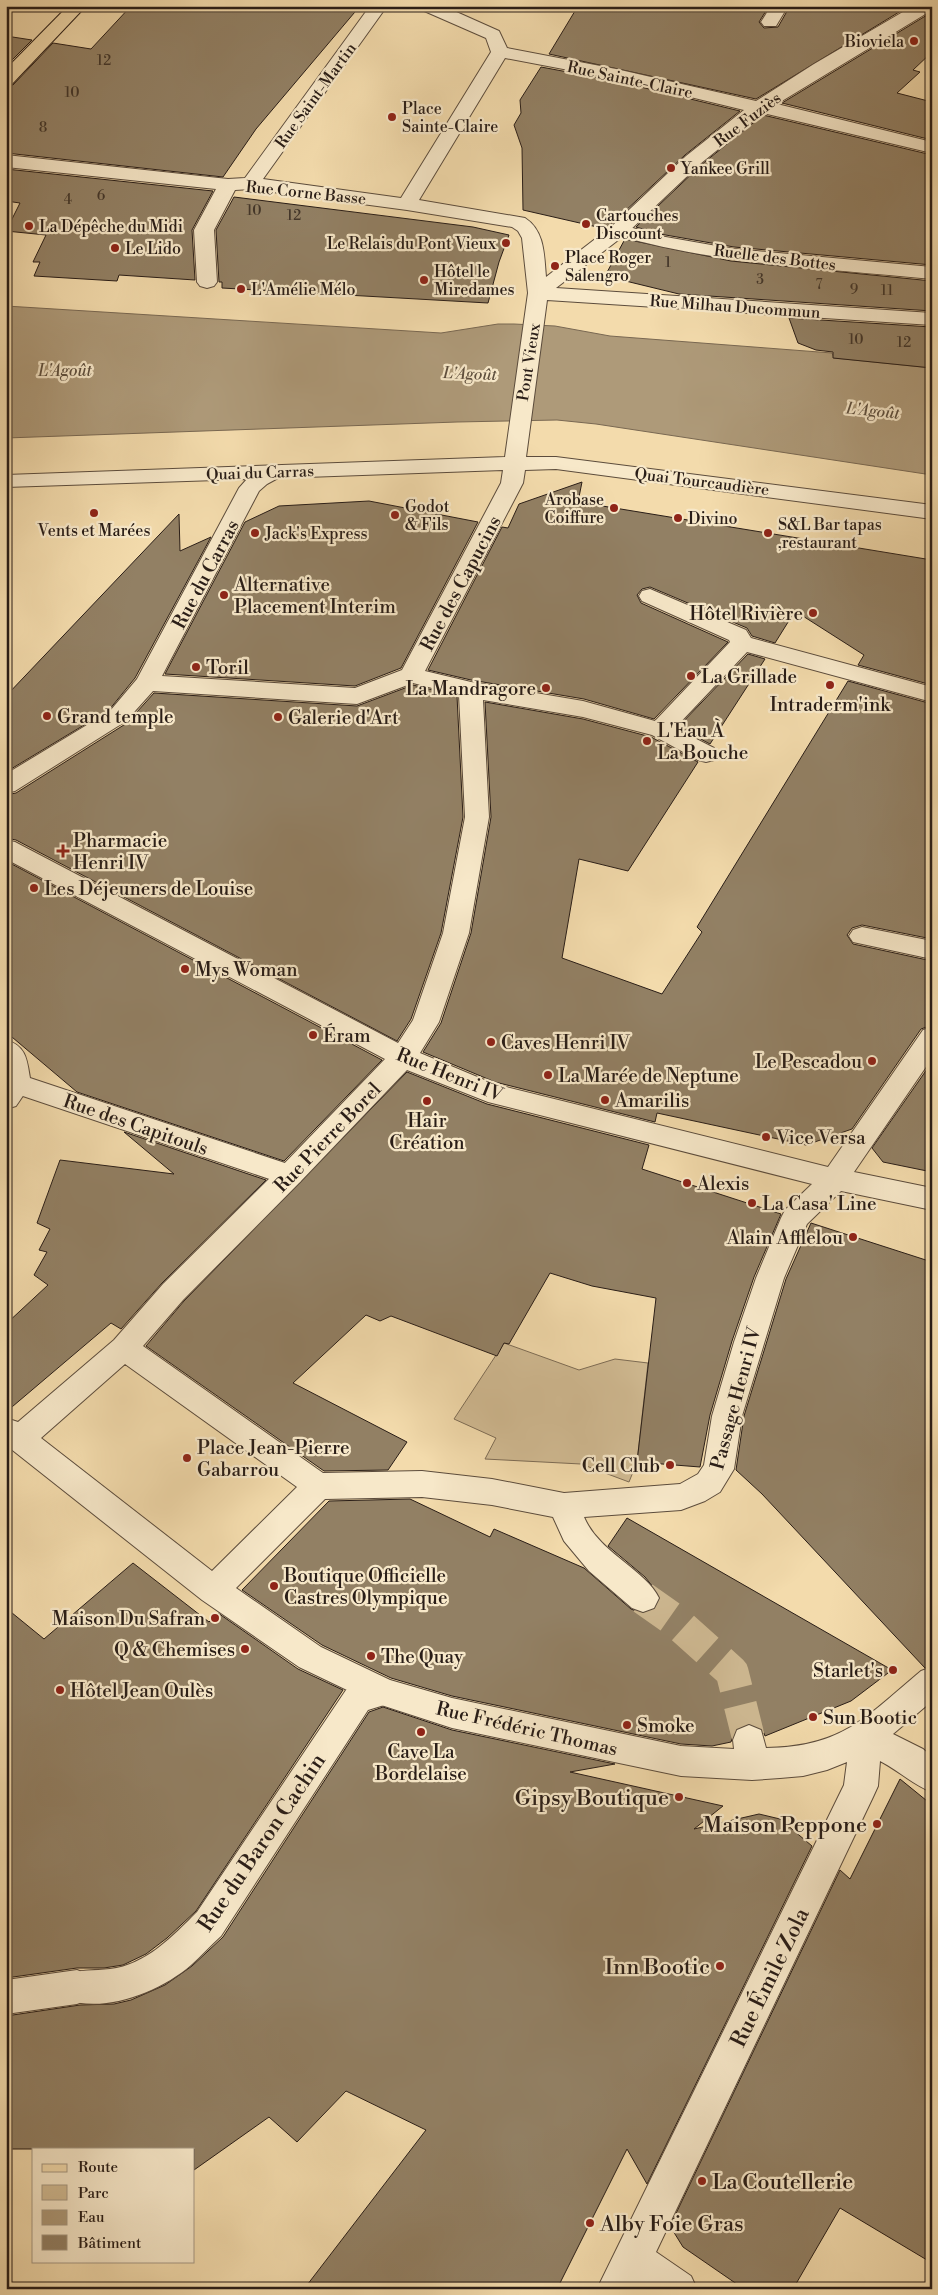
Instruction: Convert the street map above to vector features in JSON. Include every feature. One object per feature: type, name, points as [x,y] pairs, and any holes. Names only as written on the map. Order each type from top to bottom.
[{"type":"main road","points":[[6,80],[78,6]]},
{"type":"street","name":"Rue Saint-Martin","points":[[251,183],[378,6]]},
{"type":"street","points":[[407,204],[500,52],[493,36],[428,6]]},
{"type":"street","points":[[770,22],[780,6]]},
{"type":"street","name":"Rue Fuziès","points":[[538,298],[619,230],[693,160],[759,107],[827,63],[926,6]]},
{"type":"street","name":"Rue Sainte-Claire","points":[[500,52],[616,74],[741,104],[776,109],[932,148]]},
{"type":"street","name":"Rue Corne Basse","points":[[6,161],[228,185],[251,183],[407,204],[518,222],[526,227],[532,238],[538,298]]},
{"type":"street","points":[[207,282],[204,230],[228,185]]},
{"type":"street","name":"Ruelle des Bottes","points":[[619,230],[641,237],[716,251],[809,262],[932,273]]},
{"type":"street","name":"Rue Milhau Ducommun","points":[[538,298],[932,319]]},
{"type":"street","name":"Pont Vieux","points":[[514,463],[538,298]]},
{"type":"street","name":"Quai du Carras","points":[[6,481],[514,463]]},
{"type":"street","name":"Quai Tourcaudière","points":[[514,463],[556,463],[932,512]]},
{"type":"street","name":"Rue des Capucins","points":[[411,675],[512,484],[514,463]]},
{"type":"street","name":"Rue du Carras","points":[[6,786],[118,716],[146,683],[250,488],[259,479],[272,472]]},
{"type":"street","points":[[650,596],[738,635],[742,643],[932,695]]},
{"type":"street","points":[[660,730],[742,643]]},
{"type":"street","points":[[146,683],[357,696],[411,675],[471,690],[582,709],[660,730],[706,754]]},
{"type":"street","name":"Rue Pierre Borel","points":[[13,1434],[124,1348],[173,1292],[290,1175],[403,1057],[426,1022],[456,933],[477,817],[471,690]]},
{"type":"street","name":"Rue Henri IV","points":[[6,848],[403,1057],[488,1092],[835,1179],[932,1199]]},
{"type":"street","points":[[862,936],[932,950]]},
{"type":"street","name":"Passage Henri IV","points":[[318,1486],[422,1484],[492,1492],[564,1506],[681,1497],[709,1483],[719,1469],[727,1416],[752,1333],[795,1218],[835,1179],[932,1037]]},
{"type":"street","name":"Rue des Capitouls","points":[[6,1050],[13,1056],[12,1091],[290,1175]]},
{"type":"street","points":[[13,1434],[213,1590],[318,1486],[124,1348]]},
{"type":"street","points":[[564,1506],[575,1532],[600,1562],[643,1598]]},
{"type":"street","name":"Rue Frédéric Thomas","points":[[213,1590],[310,1657],[384,1692],[495,1724],[659,1758],[704,1763],[750,1752],[811,1759],[827,1755],[866,1737]]},
{"type":"street","points":[[932,1681],[866,1737],[911,1760],[932,1777]]},
{"type":"street","name":"Rue du Baron Cachin","points":[[6,1997],[77,1987],[111,1986],[138,1979],[177,1956],[209,1924],[356,1700],[368,1694],[384,1692]]},
{"type":"street","name":"Rue Émile Zola","points":[[624,2274],[862,1786],[866,1737]]},
{"type":"street","points":[[624,2274],[678,2289]]},
{"type":"green space","points":[[504,1343],[579,1370],[615,1359],[648,1363],[637,1462],[629,1482],[581,1464],[485,1459],[496,1438],[454,1419]]},
{"type":"water","name":"L'Agoût","points":[[6,306],[441,333],[498,324],[555,326],[610,336],[832,353],[834,358],[932,368],[932,475],[596,424],[557,420],[6,438]]},
{"type":"building","points":[[131,6],[360,6],[256,129],[223,177],[6,153],[6,87],[13,85],[53,43],[91,49]]},
{"type":"building","points":[[578,6],[769,6],[759,22],[764,28],[778,27],[790,6],[909,6],[756,99],[549,54]]},
{"type":"building","points":[[932,12],[932,52],[913,70],[920,72],[897,93],[932,102],[932,140],[782,103]]},
{"type":"building","points":[[6,36],[32,40],[6,66]]},
{"type":"building","points":[[541,67],[616,81],[740,111],[685,155],[606,229],[523,210],[522,148],[514,125],[521,113],[520,100]]},
{"type":"building","points":[[763,115],[932,155],[932,265],[734,247],[660,234],[636,227],[701,165]]},
{"type":"building","points":[[6,169],[213,191],[192,230],[195,280],[119,275],[117,281],[34,276],[40,262],[33,262],[46,235],[6,231],[20,203],[6,201]]},
{"type":"building","points":[[234,197],[473,227],[509,235],[499,262],[488,303],[222,288],[222,282],[219,282],[216,230]]},
{"type":"building","points":[[625,239],[731,261],[932,281],[932,311],[679,294],[605,276]]},
{"type":"building","points":[[789,318],[932,327],[932,368],[833,358],[833,352],[816,350],[798,343]]},
{"type":"building","points":[[582,482],[578,502],[932,560],[932,685],[858,665],[864,655],[795,611],[775,643],[752,636],[747,628],[650,587],[642,589],[637,595],[641,603],[728,642],[654,719],[584,699],[471,680],[428,670],[502,527],[508,528],[519,504]]},
{"type":"building","points":[[369,501],[478,522],[401,668],[355,686],[165,674],[245,522],[279,506]]},
{"type":"building","points":[[179,514],[180,551],[211,537],[135,678],[109,710],[6,772],[6,696]]},
{"type":"building","points":[[748,654],[765,659],[710,744],[678,727]]},
{"type":"building","points":[[848,681],[932,704],[932,939],[862,925],[852,928],[847,935],[853,944],[932,961],[932,1025],[921,1029],[852,1129],[806,1145],[657,1113],[655,1122],[495,1082],[423,1052],[441,1023],[471,933],[491,817],[485,702],[583,719],[651,737],[698,762],[628,871],[579,859],[562,958],[662,994],[702,932],[697,927]]},
{"type":"building","points":[[413,685],[457,696],[463,817],[441,933],[411,1019],[397,1041],[16,840],[6,838],[6,795],[16,793],[127,723],[154,693],[357,706]]},
{"type":"building","points":[[6,861],[382,1060],[284,1161],[77,1092],[6,1032]]},
{"type":"building","points":[[932,1062],[932,1172],[883,1162],[872,1148]]},
{"type":"building","points":[[407,1072],[487,1104],[649,1145],[642,1169],[781,1214],[754,1277],[732,1341],[710,1415],[700,1467],[637,1462],[656,1298],[592,1286],[550,1273],[509,1344],[504,1343],[497,1356],[391,1316],[380,1321],[366,1315],[293,1383],[407,1442],[388,1470],[324,1471],[146,1346],[184,1301]]},
{"type":"building","points":[[124,1132],[266,1180],[162,1283],[121,1329],[111,1323],[6,1412],[6,1324],[48,1285],[34,1275],[47,1252],[39,1250],[50,1229],[37,1223],[60,1160],[174,1174]]},
{"type":"building","points":[[811,1223],[932,1262],[932,1665],[925,1668],[762,1494],[736,1470],[744,1416],[786,1279]]},
{"type":"building","points":[[410,1499],[490,1537],[494,1529],[584,1568],[631,1609],[644,1614],[656,1609],[661,1597],[645,1577],[608,1546],[627,1518],[892,1670],[851,1701],[765,1736],[762,1728],[748,1723],[735,1729],[731,1742],[712,1746],[681,1744],[452,1696],[391,1678],[322,1645],[242,1590],[329,1501]]},
{"type":"building","points":[[133,1563],[209,1622],[218,1613],[298,1669],[343,1690],[196,1911],[167,1938],[146,1954],[123,1965],[104,1968],[77,1968],[6,1978],[6,1608],[44,1639]]},
{"type":"building","points":[[383,1707],[452,1730],[615,1764],[570,1772],[723,1806],[694,1829],[759,1814],[780,1819],[812,1846],[647,2184],[627,2149],[557,2289],[304,2289],[426,2130],[346,2091],[297,2142],[269,2117],[195,2169],[195,2148],[6,2149],[6,2016],[80,2005],[114,2004],[131,2000],[165,1985],[192,1966],[223,1937],[369,1712]]},
{"type":"building","points":[[900,1779],[932,1805],[932,2263],[840,2208],[793,2289],[744,2289],[683,2247],[670,2226],[840,1870],[850,1879]]},
{"type":"tunnel","points":[[643,1598],[673,1619],[732,1672],[749,1740]]},
{"type":"place","name":"Bioviela","points":[[914,41]]},
{"type":"place","name":"Place Sainte-Claire","points":[[392,117]]},
{"type":"place","name":"Yankee Grill","points":[[671,168]]},
{"type":"place","name":"Cartouches Discount","points":[[586,224]]},
{"type":"place","name":"La Dépêche du Midi","points":[[29,226]]},
{"type":"place","name":"Le Relais du Pont Vieux","points":[[506,243]]},
{"type":"place","name":"Le Lido","points":[[115,248]]},
{"type":"place","name":"Place Roger Salengro","points":[[555,266]]},
{"type":"place","name":"Hôtel le Miredames","points":[[424,280]]},
{"type":"place","name":"L'Amélie Mélo","points":[[241,289]]},
{"type":"place","name":"Arobase Coiffure","points":[[614,508]]},
{"type":"place","name":"Vents et Marées","points":[[94,513]]},
{"type":"place","name":"Godot & Fils","points":[[395,515]]},
{"type":"place","name":"Divino","points":[[678,518]]},
{"type":"place","name":"Jack's Express","points":[[255,533]]},
{"type":"place","name":"S&L Bar tapas ,restaurant","points":[[768,533]]},
{"type":"place","name":"Alternative Placement Interim","points":[[224,595]]},
{"type":"place","name":"Hôtel Rivière","points":[[813,613]]},
{"type":"place","name":"Toril","points":[[196,667]]},
{"type":"place","name":"La Grillade","points":[[691,676]]},
{"type":"place","name":"Intraderm'ink","points":[[830,685]]},
{"type":"place","name":"La Mandragore","points":[[546,688]]},
{"type":"place","name":"Grand temple","points":[[47,716]]},
{"type":"place","name":"Galerie d'Art","points":[[278,717]]},
{"type":"place","name":"L'Eau À La Bouche","points":[[647,741]]},
{"type":"place","name":"Pharmacie Henri IV","points":[[63,851]]},
{"type":"place","name":"Les Déjeuners de Louise","points":[[34,888]]},
{"type":"place","name":"Mys Woman","points":[[185,969]]},
{"type":"place","name":"Éram","points":[[313,1035]]},
{"type":"place","name":"Caves Henri IV","points":[[491,1042]]},
{"type":"place","name":"Le Pescadou","points":[[872,1061]]},
{"type":"place","name":"La Marée de Neptune","points":[[548,1075]]},
{"type":"place","name":"Amarilis","points":[[605,1100]]},
{"type":"place","name":"Hair Création","points":[[427,1101]]},
{"type":"place","name":"Vice Versa","points":[[766,1137]]},
{"type":"place","name":"Alexis","points":[[687,1183]]},
{"type":"place","name":"La Casa' Line","points":[[752,1203]]},
{"type":"place","name":"Alain Afflelou","points":[[853,1237]]},
{"type":"place","name":"Place Jean-Pierre Gabarrou","points":[[187,1458]]},
{"type":"place","name":"Cell Club","points":[[670,1465]]},
{"type":"place","name":"Boutique Officielle Castres Olympique","points":[[274,1586]]},
{"type":"place","name":"Maison Du Safran","points":[[215,1618]]},
{"type":"place","name":"Q & Chemises","points":[[245,1649]]},
{"type":"place","name":"The Quay","points":[[371,1656]]},
{"type":"place","name":"Starlet's","points":[[893,1670]]},
{"type":"place","name":"Hôtel Jean Oulès","points":[[60,1690]]},
{"type":"place","name":"Sun Bootic","points":[[813,1717]]},
{"type":"place","name":"Smoke","points":[[627,1725]]},
{"type":"place","name":"Cave La Bordelaise","points":[[421,1732]]},
{"type":"place","name":"Gipsy Boutique","points":[[679,1797]]},
{"type":"place","name":"Maison Peppone","points":[[877,1824]]},
{"type":"place","name":"Inn Bootic","points":[[720,1966]]},
{"type":"place","name":"La Coutellerie","points":[[702,2181]]},
{"type":"place","name":"Alby Foie Gras","points":[[590,2223]]}]
